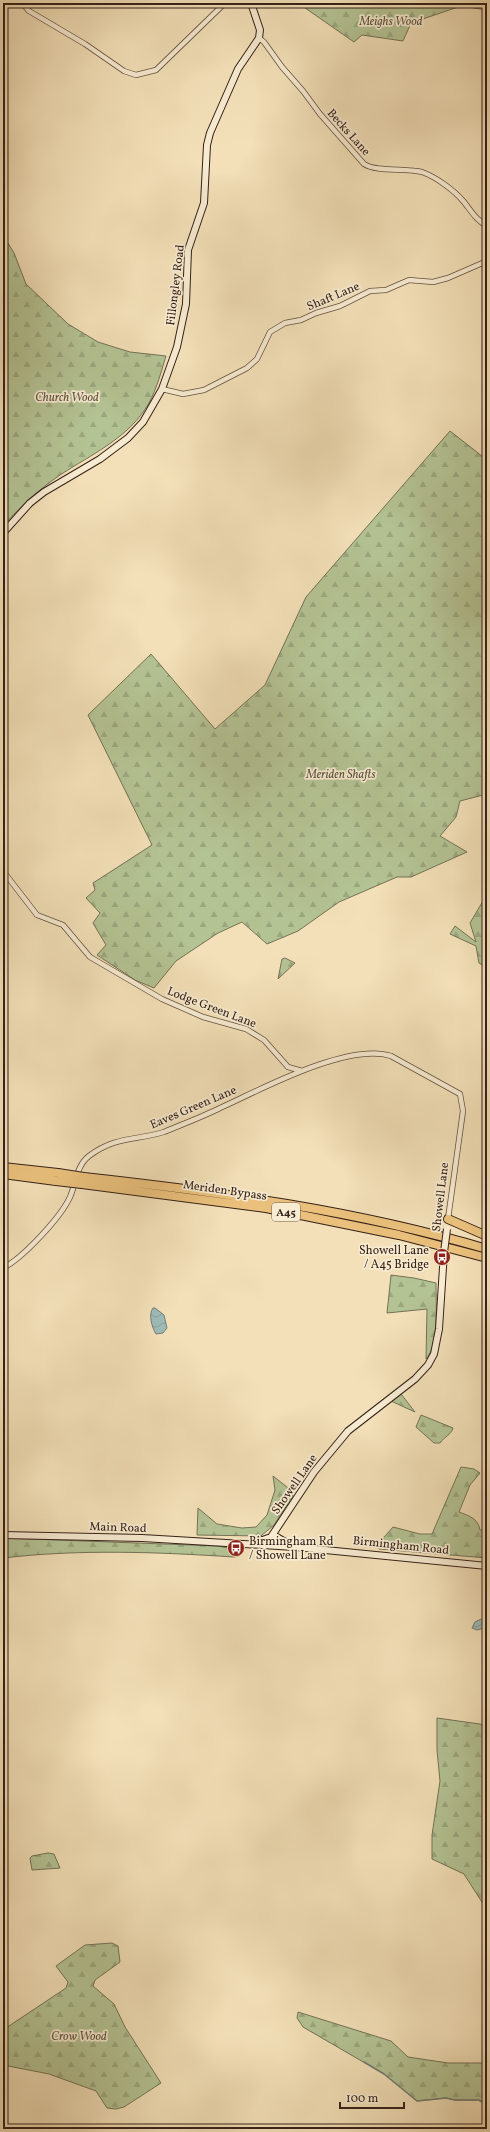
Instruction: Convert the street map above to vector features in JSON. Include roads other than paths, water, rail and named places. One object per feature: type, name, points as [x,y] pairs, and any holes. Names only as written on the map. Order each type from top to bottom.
[{"type":"highway","name":"Meriden Bypass","points":[[3,1167],[57,1177],[266,1208],[399,1235],[487,1258]]},
{"type":"highway","name":"Meriden Bypass","points":[[3,1174],[57,1177]]},
{"type":"highway","name":"Meriden Bypass","points":[[83,1181],[240,1196],[302,1206],[414,1230],[487,1249]]},
{"type":"highway","points":[[448,1219],[487,1236]]},
{"type":"main road","points":[[251,3],[260,30],[259,38]]},
{"type":"main road","name":"Fillongley Road","points":[[3,532],[30,503],[44,492],[100,459],[128,438],[143,422],[162,389],[177,347],[186,304],[188,250],[204,203],[207,145],[210,133],[238,69],[259,38]]},
{"type":"main road","name":"Showell Lane","points":[[274,1538],[277,1528],[332,1448],[365,1416],[415,1380],[424,1371],[431,1360],[439,1329],[444,1252],[448,1219]]},
{"type":"main road","name":"Main Road","points":[[3,1535],[142,1538],[273,1545]]},
{"type":"main road","points":[[273,1545],[269,1542],[274,1538]]},
{"type":"main road","name":"Main Road","points":[[231,1543],[259,1542],[274,1538]]},
{"type":"main road","name":"Birmingham Road","points":[[274,1538],[286,1543],[313,1548]]},
{"type":"main road","name":"Birmingham Road","points":[[273,1545],[487,1566]]},
{"type":"street","points":[[22,3],[29,11],[86,44],[124,71],[136,75],[156,70],[225,3]]},
{"type":"street","name":"Becks Lane","points":[[259,38],[264,42],[282,67],[303,90],[320,114],[364,164],[373,168],[410,170],[432,177],[463,201],[472,214],[487,226]]},
{"type":"street","name":"Shaft Lane","points":[[162,389],[183,394],[204,390],[247,368],[257,359],[270,332],[284,323],[302,320],[316,313],[340,306],[370,291],[386,290],[409,280],[433,282],[448,278],[487,261]]},
{"type":"street","name":"Lodge Green Lane","points":[[3,871],[37,915],[64,925],[90,957],[162,999],[203,1017],[246,1029],[264,1040],[288,1067]]},
{"type":"street","name":"Showell Lane","points":[[305,1070],[358,1055],[384,1054],[401,1061],[459,1093],[464,1111],[448,1219]]},
{"type":"street","points":[[286,1078],[288,1067],[298,1071],[305,1070]]},
{"type":"street","name":"Eaves Green Lane","points":[[3,1268],[21,1256],[65,1208],[80,1166],[88,1157],[108,1144],[120,1140],[147,1137],[164,1132],[305,1070]]},
{"type":"water","points":[[153,1308],[164,1315],[167,1328],[163,1333],[156,1334],[153,1328],[151,1314]]},
{"type":"water","points":[[481,1619],[486,1622],[485,1628],[477,1630],[472,1628],[475,1622]]},
{"type":"waterway","points":[[364,2062],[384,2074],[417,2101],[446,2098],[455,2100],[479,2100],[487,2105]]},
{"type":"place","name":"Showell Lane / A45 Bridge","points":[[442,1257]]},
{"type":"place","name":"Birmingham Rd / Showell Lane","points":[[236,1548]]},
{"type":"park label","name":"Meighs Wood","points":[[391,21]]},
{"type":"park label","name":"Church Wood","points":[[67,397]]},
{"type":"park label","name":"Meriden Shafts","points":[[341,774]]},
{"type":"park label","name":"Crow Wood","points":[[79,2036]]}]
